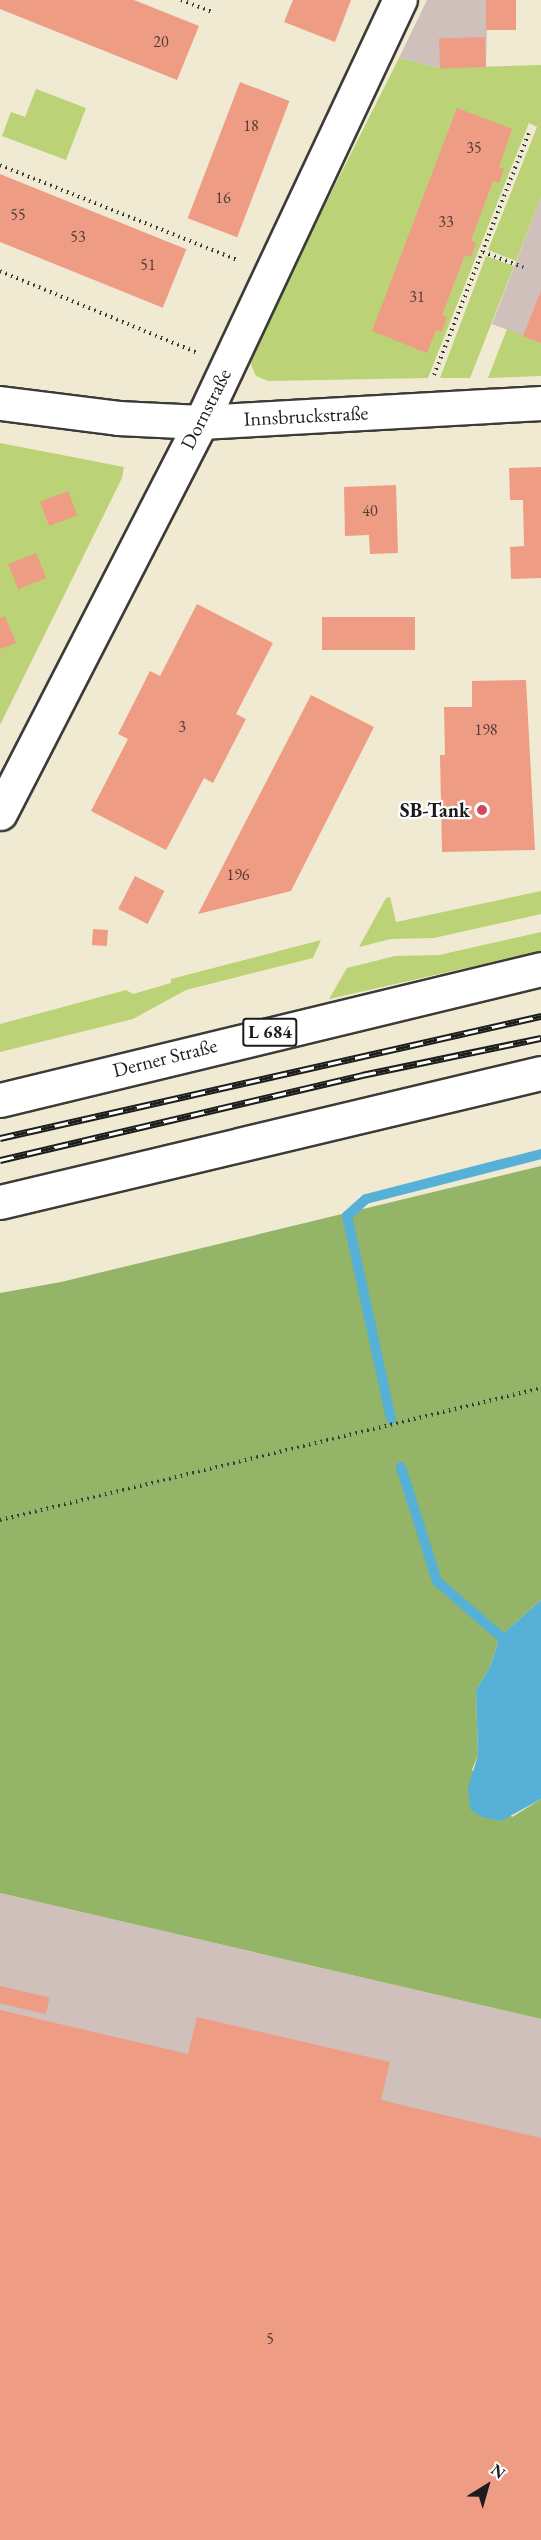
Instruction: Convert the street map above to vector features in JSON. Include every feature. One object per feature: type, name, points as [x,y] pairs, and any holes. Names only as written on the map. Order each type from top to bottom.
[{"type":"street","name":"Dornstraße","points":[[0,813],[201,422],[400,0]]},
{"type":"street","name":"Innsbruckstraße","points":[[0,403],[118,418],[201,422],[541,403]]},
{"type":"street","name":"Derner Straße","points":[[0,1100],[541,969]]},
{"type":"street","points":[[0,1202],[541,1073]]},
{"type":"path","points":[[182,0],[213,12]]},
{"type":"path","points":[[421,409],[530,133]]},
{"type":"path","points":[[0,165],[250,265]]},
{"type":"path","points":[[483,252],[523,267]]},
{"type":"path","points":[[0,271],[205,355]]},
{"type":"path","points":[[0,1520],[541,1388]]},
{"type":"shaded area","points":[[427,0],[516,0],[516,30],[487,30],[486,67],[440,68],[399,58]]},
{"type":"shaded area","points":[[541,197],[541,343],[492,324]]},
{"type":"shaded area","points":[[0,1893],[541,2019],[541,2540],[0,2540]]},
{"type":"green space","points":[[399,58],[440,68],[541,65],[541,197],[516,261],[488,250],[537,127],[529,123],[428,378],[268,381],[256,376],[251,365],[253,348]]},
{"type":"green space","points":[[36,89],[86,108],[66,160],[2,136],[11,112],[25,117]]},
{"type":"green space","points":[[486,256],[514,266],[470,378],[440,378]]},
{"type":"green space","points":[[507,329],[541,343],[541,376],[488,378]]},
{"type":"green space","points":[[0,443],[124,467],[122,478],[0,725]]},
{"type":"green space","points":[[541,891],[541,914],[434,938],[391,939],[359,947],[386,898],[390,897],[396,922]]},
{"type":"green space","points":[[541,932],[541,951],[329,999],[347,968],[395,956],[439,955]]},
{"type":"green space","points":[[321,940],[313,958],[186,990],[133,1019],[0,1052],[0,1024],[126,990],[133,994],[171,983],[171,979]]},
{"type":"green space","points":[[541,1166],[541,1600],[500,1636],[490,1667],[476,1690],[478,1755],[472,1770],[512,1817],[541,1799],[541,2019],[0,1893],[0,1293],[61,1282]]},
{"type":"water","points":[[541,1600],[541,1799],[501,1821],[482,1817],[470,1809],[468,1788],[478,1755],[476,1690],[490,1667],[500,1636]]},
{"type":"building","points":[[0,0],[134,0],[199,26],[177,80],[0,9]]},
{"type":"building","points":[[293,0],[351,0],[335,42],[284,22]]},
{"type":"building","points":[[486,0],[516,0],[516,30],[486,30]]},
{"type":"building","points":[[485,37],[486,67],[440,69],[439,39]]},
{"type":"building","points":[[240,82],[289,101],[237,237],[188,218]]},
{"type":"building","points":[[457,108],[512,129],[499,167],[504,169],[499,183],[493,181],[471,240],[476,243],[471,257],[465,255],[442,315],[447,317],[442,332],[436,330],[427,353],[372,331]]},
{"type":"building","points":[[0,174],[186,249],[163,308],[0,242]]},
{"type":"building","points":[[541,291],[541,343],[523,336]]},
{"type":"building","points":[[541,467],[541,578],[511,579],[510,547],[524,546],[523,500],[510,500],[509,468]]},
{"type":"building","points":[[396,485],[398,553],[370,554],[369,535],[345,536],[344,487]]},
{"type":"building","points":[[68,491],[77,515],[49,526],[40,502]]},
{"type":"building","points":[[36,553],[46,578],[18,589],[8,564]]},
{"type":"building","points":[[197,604],[273,643],[236,714],[246,719],[213,783],[204,778],[166,850],[91,811],[128,739],[118,734],[150,671],[160,676]]},
{"type":"building","points":[[5,616],[16,643],[0,649],[0,618]]},
{"type":"building","points":[[322,617],[415,617],[415,650],[322,650]]},
{"type":"building","points":[[526,680],[535,850],[442,852],[440,755],[445,755],[444,707],[472,707],[472,681]]},
{"type":"building","points":[[311,695],[374,727],[291,891],[198,914]]},
{"type":"building","points":[[135,876],[164,891],[148,924],[118,909]]},
{"type":"building","points":[[93,929],[108,930],[107,946],[92,945]]},
{"type":"building","points":[[0,1986],[50,1997],[46,2014],[0,2003]]},
{"type":"building","points":[[0,2010],[188,2054],[197,2017],[390,2062],[381,2100],[541,2138],[541,2540],[0,2540]]},
{"type":"waterway","points":[[391,1419],[347,1216],[366,1199],[541,1154]]},
{"type":"waterway","points":[[401,1467],[437,1581],[500,1636]]},
{"type":"railway","points":[[0,1138],[541,1016]]},
{"type":"railway","points":[[0,1160],[362,1075],[541,1038]]},
{"type":"place","name":"SB-Tank","points":[[482,810]]}]
